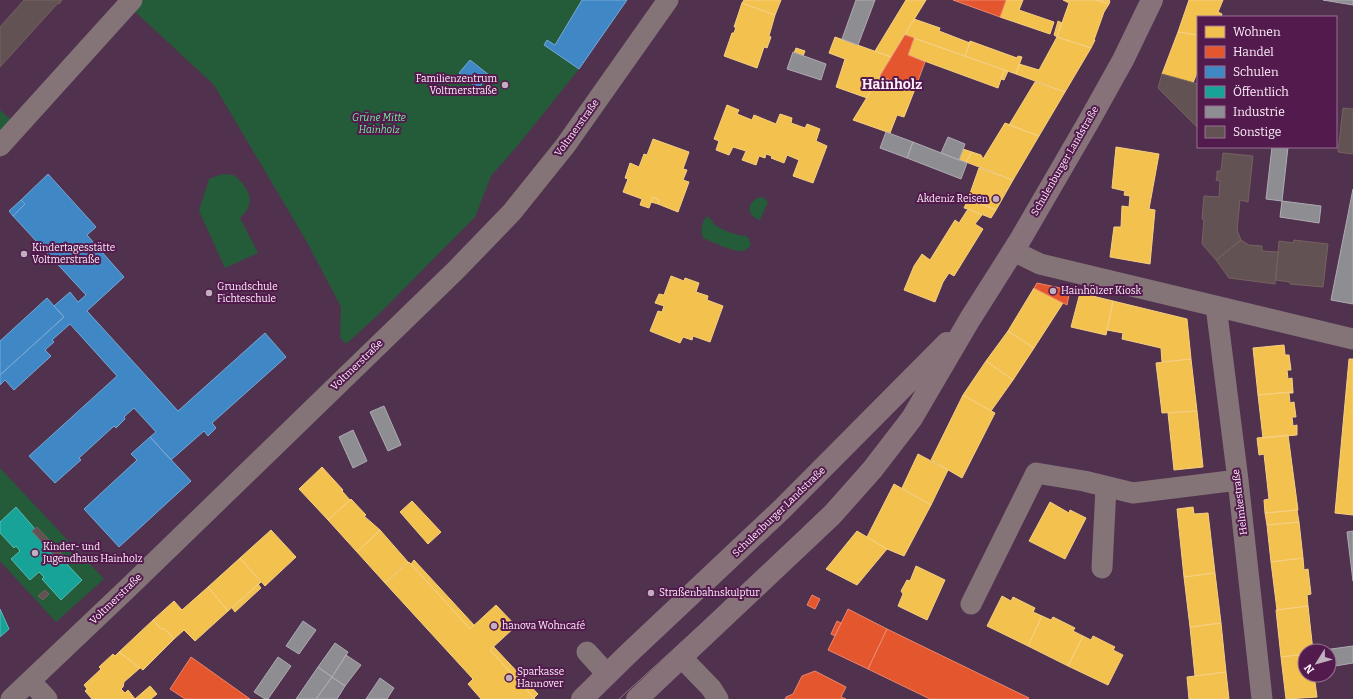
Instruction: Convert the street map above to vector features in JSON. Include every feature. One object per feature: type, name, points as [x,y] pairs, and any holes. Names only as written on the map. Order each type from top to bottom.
[{"type":"main road","name":"Schulenburger Landstraße","points":[[637,699],[832,515],[872,470],[912,418],[970,319],[1013,251],[1123,60],[1152,0]]},
{"type":"main road","name":"Schulenburger Landstraße","points":[[582,699],[776,514],[970,319]]},
{"type":"street","points":[[0,146],[132,0]]},
{"type":"street","name":"Voltmerstraße","points":[[11,699],[354,369],[501,224],[565,146],[668,0]]},
{"type":"street","points":[[1013,251],[1040,264],[1353,339]]},
{"type":"street","name":"Helmkestraße","points":[[1216,306],[1238,480],[1262,699]]},
{"type":"street","points":[[971,604],[1036,472],[1084,481],[1133,493],[1238,480]]},
{"type":"street","points":[[1102,568],[1106,486]]},
{"type":"street","points":[[587,652],[607,674]]},
{"type":"street","points":[[682,658],[710,688],[718,699]]},
{"type":"street","points":[[30,681],[47,699]]},
{"type":"green space","name":"Grüne Mitte Hainholz","points":[[132,0],[627,0],[579,69],[519,144],[491,176],[475,217],[378,315],[346,344],[340,337],[341,307],[307,242],[214,85],[128,5]]},
{"type":"green space","points":[[0,110],[18,126],[0,146]]},
{"type":"green space","points":[[223,174],[234,175],[247,189],[250,198],[248,208],[240,218],[258,253],[225,268],[199,211],[209,179]]},
{"type":"green space","points":[[760,197],[764,198],[768,202],[760,220],[755,218],[750,212],[750,205]]},
{"type":"green space","points":[[707,216],[718,227],[734,234],[748,237],[751,245],[745,250],[740,251],[703,238],[702,226]]},
{"type":"green space","points":[[0,468],[104,579],[56,622],[0,561]]},
{"type":"building: Wohnen","points":[[744,0],[781,0],[775,15],[742,3]]},
{"type":"building: Wohnen","points":[[906,0],[926,0],[891,57],[875,51]]},
{"type":"building: Wohnen","points":[[1006,0],[1023,0],[1019,10],[1054,22],[1050,34],[1000,17]]},
{"type":"building: Wohnen","points":[[1063,0],[1096,0],[1109,4],[1104,12],[1091,48],[1057,37],[1069,3]]},
{"type":"building: Wohnen","points":[[1096,0],[1109,0],[1110,1],[1109,4]]},
{"type":"building: Wohnen","points":[[1189,0],[1223,0],[1218,12],[1222,14],[1221,16],[1197,16],[1197,35],[1178,32]]},
{"type":"building: Wohnen","points":[[742,3],[775,15],[769,36],[771,37],[767,48],[764,47],[757,68],[724,56],[732,33],[734,33],[736,27],[734,27]]},
{"type":"building: Wohnen","points":[[914,19],[940,28],[939,31],[970,43],[965,56],[905,35]]},
{"type":"building: Wohnen","points":[[1058,21],[1062,23],[1057,37],[1054,35]]},
{"type":"building: Wohnen","points":[[1178,32],[1197,35],[1197,73],[1193,83],[1162,74]]},
{"type":"building: Wohnen","points":[[835,37],[891,57],[867,98],[836,87],[845,59],[829,53]]},
{"type":"building: Wohnen","points":[[1057,37],[1091,48],[1065,92],[1016,74],[1019,64],[1039,70]]},
{"type":"building: Wohnen","points":[[914,38],[1004,70],[998,88],[908,55]]},
{"type":"building: Wohnen","points":[[970,41],[1017,58],[1018,56],[1022,57],[1016,74],[965,56]]},
{"type":"building: Wohnen","points":[[796,48],[805,51],[803,56],[794,53]]},
{"type":"building: Wohnen","points":[[1004,70],[1008,71],[1004,80],[1001,79]]},
{"type":"building: Wohnen","points":[[880,76],[915,89],[904,117],[897,115],[890,133],[853,120]]},
{"type":"building: Wohnen","points":[[1035,82],[1065,92],[1039,136],[1009,125]]},
{"type":"building: Wohnen","points":[[727,105],[739,110],[737,114],[752,120],[754,115],[776,124],[780,114],[792,118],[791,123],[805,128],[807,124],[820,129],[816,141],[827,146],[813,183],[793,176],[799,160],[787,155],[784,163],[771,158],[772,156],[766,154],[765,158],[759,156],[756,165],[742,160],[746,151],[733,147],[729,155],[716,150],[719,141],[714,139]]},
{"type":"building: Wohnen","points":[[1005,123],[1039,136],[1013,180],[966,162],[972,152],[981,155],[983,159]]},
{"type":"building: Wohnen","points":[[653,139],[689,152],[683,169],[687,170],[683,180],[689,182],[678,212],[658,204],[659,200],[653,197],[649,208],[640,205],[642,199],[623,192],[628,179],[625,178],[630,163],[639,167],[644,154],[647,155]]},
{"type":"building: Wohnen","points":[[1116,147],[1159,154],[1149,209],[1155,210],[1150,264],[1110,257],[1114,227],[1121,227],[1122,206],[1129,207],[1130,196],[1124,195],[1125,191],[1112,188]]},
{"type":"building: Wohnen","points":[[963,149],[972,152],[966,162],[959,160]]},
{"type":"building: Wohnen","points":[[979,168],[1013,180],[996,210],[968,199]]},
{"type":"building: Wohnen","points":[[653,197],[659,200],[658,204],[651,202]]},
{"type":"building: Wohnen","points":[[968,199],[996,210],[991,218],[964,208]]},
{"type":"building: Wohnen","points":[[968,209],[982,215],[975,224],[983,229],[954,276],[949,273],[943,282],[935,302],[904,290],[914,266],[922,254],[930,260],[955,220],[959,223]]},
{"type":"building: Wohnen","points":[[671,276],[684,281],[685,278],[699,283],[696,292],[708,296],[707,300],[723,306],[710,342],[693,336],[692,340],[683,337],[680,343],[650,331],[658,311],[662,312],[664,306],[655,303],[659,294],[664,295]]},
{"type":"building: Wohnen","points":[[1034,288],[1063,303],[1034,348],[1008,331]]},
{"type":"building: Wohnen","points":[[1080,293],[1113,301],[1106,335],[1071,327]]},
{"type":"building: Wohnen","points":[[1113,301],[1187,319],[1191,359],[1162,362],[1161,348],[1122,339],[1123,333],[1107,330]]},
{"type":"building: Wohnen","points":[[1008,331],[1034,348],[1013,380],[986,361]]},
{"type":"building: Wohnen","points":[[1284,345],[1285,355],[1289,355],[1291,370],[1287,370],[1288,379],[1292,378],[1293,392],[1258,395],[1253,348]]},
{"type":"building: Wohnen","points":[[1191,359],[1197,411],[1162,413],[1156,363]]},
{"type":"building: Wohnen","points":[[1349,359],[1353,359],[1353,515],[1335,513]]},
{"type":"building: Wohnen","points":[[986,361],[1013,380],[991,411],[963,395]]},
{"type":"building: Wohnen","points":[[1293,392],[1289,393],[1290,403],[1294,402],[1296,417],[1292,417],[1293,426],[1297,425],[1297,435],[1263,438],[1258,395]]},
{"type":"building: Wohnen","points":[[963,395],[995,413],[962,478],[931,460]]},
{"type":"building: Wohnen","points":[[1197,411],[1203,467],[1174,470],[1168,413]]},
{"type":"building: Wohnen","points":[[1288,435],[1298,510],[1265,513],[1264,500],[1269,499],[1264,454],[1259,455],[1257,438]]},
{"type":"building: Wohnen","points":[[918,454],[948,470],[931,505],[902,488]]},
{"type":"building: Wohnen","points":[[322,467],[350,500],[328,520],[299,489]]},
{"type":"building: Wohnen","points":[[894,484],[931,505],[904,556],[887,549],[867,537]]},
{"type":"building: Wohnen","points":[[351,499],[366,515],[364,516],[380,530],[357,552],[328,520]]},
{"type":"building: Wohnen","points":[[412,501],[441,532],[428,544],[400,512]]},
{"type":"building: Wohnen","points":[[1050,502],[1069,513],[1070,510],[1086,518],[1065,559],[1029,541]]},
{"type":"building: Wohnen","points":[[1193,507],[1194,514],[1208,513],[1215,573],[1184,577],[1177,509]]},
{"type":"building: Wohnen","points":[[1297,510],[1299,522],[1267,525],[1265,513]]},
{"type":"building: Wohnen","points":[[1299,522],[1303,558],[1271,562],[1267,525]]},
{"type":"building: Wohnen","points":[[271,530],[296,557],[265,586],[240,558]]},
{"type":"building: Wohnen","points":[[380,530],[408,562],[385,583],[357,552]]},
{"type":"building: Wohnen","points":[[857,531],[887,549],[857,585],[826,569]]},
{"type":"building: Wohnen","points":[[240,558],[261,582],[228,611],[208,587]]},
{"type":"building: Wohnen","points":[[1303,558],[1304,570],[1308,569],[1311,594],[1307,595],[1308,606],[1277,610],[1271,562]]},
{"type":"building: Wohnen","points":[[414,560],[474,625],[470,629],[411,564]]},
{"type":"building: Wohnen","points":[[409,562],[470,629],[496,605],[516,626],[490,650],[535,699],[481,699],[468,684],[473,679],[385,583]]},
{"type":"building: Wohnen","points":[[916,566],[945,580],[927,620],[898,606],[903,594],[901,591],[907,580],[910,581]]},
{"type":"building: Wohnen","points":[[1215,573],[1221,623],[1190,627],[1184,577]]},
{"type":"building: Wohnen","points":[[258,584],[261,588],[235,612],[232,608]]},
{"type":"building: Wohnen","points":[[208,587],[228,611],[195,641],[184,630],[174,639],[164,628],[162,630],[153,620],[174,601],[182,610]]},
{"type":"building: Wohnen","points":[[1002,596],[1011,601],[1013,597],[1035,608],[1033,612],[1042,616],[1028,646],[987,626]]},
{"type":"building: Wohnen","points":[[1308,606],[1312,643],[1297,643],[1297,655],[1281,657],[1276,610]]},
{"type":"building: Wohnen","points":[[1042,616],[1051,620],[1053,617],[1075,628],[1073,631],[1083,636],[1068,666],[1028,646]]},
{"type":"building: Wohnen","points":[[153,620],[162,630],[164,628],[174,639],[143,670],[119,652]]},
{"type":"building: Wohnen","points":[[1221,623],[1226,672],[1195,676],[1190,627]]},
{"type":"building: Wohnen","points":[[1083,636],[1091,640],[1093,636],[1115,647],[1113,650],[1123,655],[1108,685],[1068,666]]},
{"type":"building: Wohnen","points":[[493,646],[538,694],[534,698],[490,650]]},
{"type":"building: Wohnen","points":[[119,652],[140,668],[124,682],[121,689],[125,693],[128,690],[135,699],[92,699],[85,691],[87,689],[84,685],[101,669],[99,667],[113,654],[115,656]]},
{"type":"building: Wohnen","points":[[1297,655],[1297,683],[1315,683],[1317,697],[1286,699],[1281,657]]},
{"type":"building: Wohnen","points":[[1226,672],[1229,699],[1189,699],[1187,677]]},
{"type":"building: Wohnen","points":[[150,686],[157,694],[151,699],[135,699]]},
{"type":"building: Handel","points":[[953,0],[1006,0],[1000,17]]},
{"type":"building: Handel","points":[[905,35],[914,38],[908,55],[925,62],[915,89],[880,76]]},
{"type":"building: Handel","points":[[1037,283],[1070,290],[1067,305],[1034,288]]},
{"type":"building: Handel","points":[[812,595],[820,599],[815,609],[807,605]]},
{"type":"building: Handel","points":[[848,609],[887,629],[868,669],[828,650]]},
{"type":"building: Handel","points":[[837,621],[841,623],[835,636],[831,634]]},
{"type":"building: Handel","points":[[887,629],[1029,698],[930,699],[868,669]]},
{"type":"building: Handel","points":[[191,657],[250,699],[185,699],[170,689]]},
{"type":"building: Handel","points":[[815,671],[846,687],[841,697],[846,699],[785,699],[793,694],[802,676]]},
{"type":"building: Schulen","points":[[582,0],[627,0],[579,69],[544,45],[547,40],[555,45]]},
{"type":"building: Schulen","points":[[470,60],[489,75],[478,89],[459,73]]},
{"type":"building: Schulen","points":[[48,174],[96,227],[87,235],[124,277],[87,311],[178,411],[265,333],[286,357],[212,423],[216,428],[208,436],[204,431],[171,460],[150,437],[156,432],[134,408],[124,417],[125,419],[116,428],[114,426],[79,458],[81,460],[55,483],[29,456],[117,376],[70,324],[52,340],[54,342],[45,350],[51,356],[14,390],[5,380],[0,385],[0,375],[64,317],[54,306],[70,292],[78,302],[86,295],[13,216],[25,204],[21,200]]},
{"type":"building: Schulen","points":[[21,200],[25,204],[13,216],[9,211]]},
{"type":"building: Schulen","points":[[47,298],[64,317],[0,375],[0,341]]},
{"type":"building: Schulen","points":[[150,437],[191,481],[119,547],[84,509],[137,460],[131,454]]},
{"type":"building: Öffentlich","name":"Kinder- und Jugendhaus Hainholz","points":[[16,507],[35,529],[32,531],[60,562],[63,560],[82,580],[61,600],[42,579],[44,577],[39,572],[30,580],[11,559],[20,551],[16,546],[14,548],[0,533],[0,522]]},
{"type":"building: Öffentlich","points":[[0,609],[9,629],[0,637]]},
{"type":"building: Industrie","points":[[856,0],[875,0],[858,45],[842,39]]},
{"type":"building: Industrie","points":[[1323,0],[1353,0],[1353,5]]},
{"type":"building: Industrie","points":[[793,52],[826,64],[821,80],[787,69]]},
{"type":"building: Industrie","points":[[886,132],[913,142],[907,158],[880,148]]},
{"type":"building: Industrie","points":[[948,137],[965,144],[959,160],[941,153]]},
{"type":"building: Industrie","points":[[913,142],[967,163],[961,179],[907,158]]},
{"type":"building: Industrie","points":[[1272,148],[1288,148],[1282,201],[1266,199]]},
{"type":"building: Industrie","points":[[1353,189],[1353,304],[1331,300]]},
{"type":"building: Industrie","points":[[1282,201],[1321,206],[1319,223],[1280,217]]},
{"type":"building: Industrie","points":[[384,406],[401,445],[388,451],[370,412]]},
{"type":"building: Industrie","points":[[353,430],[367,461],[353,468],[339,437]]},
{"type":"building: Industrie","points":[[1353,531],[1353,581],[1347,532]]},
{"type":"building: Industrie","points":[[303,621],[316,630],[299,654],[286,646]]},
{"type":"building: Industrie","points":[[335,643],[348,652],[332,677],[318,667]]},
{"type":"building: Industrie","points":[[1353,646],[1353,663],[1337,666],[1337,648]]},
{"type":"building: Industrie","points":[[346,655],[361,665],[345,686],[332,677]]},
{"type":"building: Industrie","points":[[278,657],[291,666],[268,699],[265,699],[254,692]]},
{"type":"building: Industrie","points":[[318,667],[332,677],[316,699],[296,699]]},
{"type":"building: Industrie","points":[[332,677],[345,686],[337,699],[316,699]]},
{"type":"building: Industrie","points":[[380,678],[394,688],[387,699],[366,699]]},
{"type":"building: Sonstige","points":[[24,0],[62,0],[0,67],[0,27]]},
{"type":"building: Sonstige","points":[[1162,74],[1197,84],[1197,127],[1158,88]]},
{"type":"building: Sonstige","points":[[1343,108],[1353,109],[1353,154],[1338,152]]},
{"type":"building: Sonstige","points":[[1223,153],[1253,156],[1248,202],[1240,200],[1237,230],[1241,240],[1216,260],[1202,244],[1204,219],[1202,219],[1204,196],[1219,197],[1220,181],[1216,180],[1217,171],[1221,171]]},
{"type":"building: Sonstige","points":[[1241,240],[1249,245],[1262,246],[1262,251],[1278,252],[1275,284],[1229,278],[1216,260]]},
{"type":"building: Sonstige","points":[[1294,240],[1328,244],[1323,287],[1290,284],[1290,282],[1276,280],[1279,241],[1293,243]]},
{"type":"building: Sonstige","points":[[37,527],[65,557],[60,562],[32,531]]},
{"type":"building: Sonstige","points":[[45,590],[49,594],[43,600],[38,596]]},
{"type":"tram line","points":[[593,699],[742,559],[914,387],[939,355],[1008,249],[1122,48],[1147,0]]},
{"type":"tram line","points":[[619,699],[756,574],[829,503],[896,427],[949,359],[990,300],[1018,254],[1132,54],[1159,0]]},
{"type":"place","name":"Familienzentrum Voltmerstraße","points":[[505,85]]},
{"type":"place","name":"Akdeniz Reisen","points":[[996,199]]},
{"type":"place","name":"Kindertagesstätte Voltmerstraße","points":[[24,254]]},
{"type":"place","name":"Hainhölzer Kiosk","points":[[1053,291]]},
{"type":"place","name":"Grundschule Fichteschule","points":[[209,293]]},
{"type":"place","name":"Kinder- und Jugendhaus Hainholz","points":[[35,553]]},
{"type":"place","name":"Straßenbahnskulptur","points":[[651,593]]},
{"type":"place","name":"hanova Wohncafé","points":[[494,626]]},
{"type":"place","name":"Sparkasse Hannover","points":[[509,678]]},
{"type":"district","name":"Hainholz","points":[[892,84]]}]
